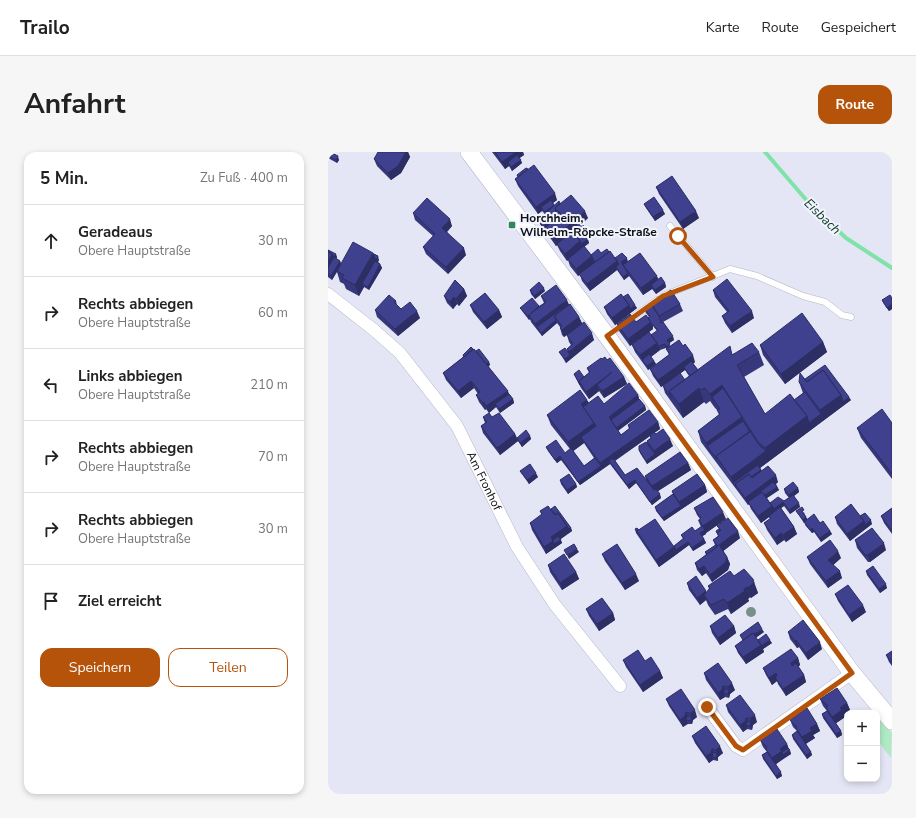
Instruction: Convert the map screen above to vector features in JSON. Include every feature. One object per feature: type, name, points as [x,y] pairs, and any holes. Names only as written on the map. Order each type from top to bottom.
[{"type":"main road","points":[[469,152],[607,336],[852,673],[892,721]]},
{"type":"street","name":"Am Fronhof","points":[[328,294],[374,330],[400,354],[457,426],[517,547],[555,605],[620,686]]},
{"type":"street","points":[[707,707],[736,746],[743,750],[852,673]]},
{"type":"lane","points":[[670,226],[713,277]]},
{"type":"lane","points":[[607,336],[663,296],[730,269],[757,276],[803,296],[825,302],[842,315],[852,317]]},
{"type":"green space","points":[[881,718],[892,733],[891,758],[880,744]]},
{"type":"building","points":[[328,152],[338,156],[336,160],[328,156]]},
{"type":"building","points":[[378,152],[406,152],[398,166],[388,173],[374,159]]},
{"type":"building","points":[[495,152],[516,152],[502,162]]},
{"type":"building","points":[[517,155],[521,160],[511,167],[508,162]]},
{"type":"building","points":[[534,165],[555,193],[536,207],[515,179]]},
{"type":"building","points":[[526,168],[528,169],[518,177],[517,175]]},
{"type":"building","points":[[672,176],[696,211],[680,222],[656,187]]},
{"type":"building","points":[[571,195],[585,211],[553,239],[545,228],[561,214],[555,208]]},
{"type":"building","points":[[654,197],[663,210],[653,217],[644,204]]},
{"type":"building","points":[[427,198],[450,219],[442,228],[464,248],[446,267],[423,247],[435,234],[413,213]]},
{"type":"building","points":[[551,200],[554,205],[545,212],[541,207]]},
{"type":"building","points":[[559,201],[560,203],[555,208],[556,212],[543,227],[538,220]]},
{"type":"building","points":[[580,221],[587,231],[584,234],[588,239],[581,244],[578,238],[582,235],[576,225]]},
{"type":"building","points":[[573,231],[580,241],[565,254],[557,244]]},
{"type":"building","points":[[353,242],[373,253],[355,285],[342,278],[344,275],[337,271]]},
{"type":"building","points":[[584,246],[592,256],[576,269],[568,259]]},
{"type":"building","points":[[598,249],[601,253],[607,249],[609,252],[595,262],[591,255]]},
{"type":"building","points":[[328,250],[336,254],[334,257],[328,252]]},
{"type":"building","points":[[328,251],[332,254],[328,262]]},
{"type":"building","points":[[610,251],[617,261],[587,284],[579,274]]},
{"type":"building","points":[[622,253],[627,258],[621,262],[628,273],[623,277],[616,267],[619,264],[615,258]]},
{"type":"building","points":[[640,253],[657,276],[641,288],[623,265]]},
{"type":"building","points":[[373,254],[378,256],[376,260]]},
{"type":"building","points":[[334,257],[340,261],[331,276],[328,274],[328,268]]},
{"type":"building","points":[[375,261],[380,264],[368,287],[362,284]]},
{"type":"building","points":[[661,277],[665,283],[655,290],[651,285]]},
{"type":"building","points":[[727,279],[752,311],[730,326],[722,316],[729,311],[713,290]]},
{"type":"building","points":[[455,280],[464,289],[456,299],[454,297],[450,302],[444,296]]},
{"type":"building","points":[[539,282],[544,288],[534,296],[530,290]]},
{"type":"building","points":[[556,285],[567,300],[535,324],[529,315],[546,302],[541,296]]},
{"type":"building","points":[[671,290],[680,304],[659,316],[651,303]]},
{"type":"building","points":[[485,293],[499,310],[484,322],[470,305]]},
{"type":"building","points":[[621,294],[629,305],[612,318],[604,307]]},
{"type":"building","points":[[628,294],[635,305],[630,309],[623,297]]},
{"type":"building","points":[[389,295],[396,301],[394,302],[401,309],[410,302],[417,311],[395,329],[375,310]]},
{"type":"building","points":[[890,295],[892,298],[892,304],[887,308],[882,300]]},
{"type":"building","points":[[532,298],[539,306],[528,316],[520,308]]},
{"type":"building","points":[[570,304],[579,317],[562,330],[560,328],[562,326],[554,316]]},
{"type":"building","points":[[652,306],[659,316],[661,323],[663,322],[673,336],[667,340],[670,344],[666,347],[665,344],[658,346],[651,335],[658,330],[651,323],[648,318],[650,316],[645,310]]},
{"type":"building","points":[[561,309],[562,310],[554,316],[556,320],[541,333],[537,327]]},
{"type":"building","points":[[802,313],[823,342],[781,374],[760,345]]},
{"type":"building","points":[[630,314],[636,322],[646,315],[651,322],[628,339],[617,324]]},
{"type":"building","points":[[584,322],[592,333],[569,352],[567,349],[573,344],[567,335]]},
{"type":"building","points":[[649,332],[657,343],[640,355],[632,345]]},
{"type":"building","points":[[679,340],[683,346],[685,344],[693,355],[658,380],[650,369],[670,354],[666,349]]},
{"type":"building","points":[[752,343],[759,352],[737,365],[765,414],[790,394],[807,416],[765,448],[758,442],[722,385],[710,394],[705,388],[701,390],[699,388],[679,404],[669,391],[730,346],[732,355]]},
{"type":"building","points":[[471,347],[473,349],[464,357],[463,355]]},
{"type":"building","points":[[565,348],[570,355],[565,359],[559,352]]},
{"type":"building","points":[[474,349],[508,391],[486,406],[484,402],[483,403],[476,395],[480,392],[471,381],[458,391],[443,373]]},
{"type":"building","points":[[479,349],[489,362],[486,364],[476,351]]},
{"type":"building","points":[[649,354],[654,361],[647,366],[642,360]]},
{"type":"building","points":[[605,357],[607,360],[610,358],[624,377],[602,391],[597,385],[612,372],[586,392],[579,381],[590,372],[587,368],[601,358],[602,359]]},
{"type":"building","points":[[691,361],[698,370],[690,376],[684,367]]},
{"type":"building","points":[[825,365],[849,397],[843,402],[841,395],[823,370],[807,382],[805,379]]},
{"type":"building","points":[[579,370],[584,377],[579,381],[580,385],[574,374]]},
{"type":"building","points":[[823,370],[841,395],[820,410],[799,382],[800,373],[807,382]]},
{"type":"building","points":[[680,373],[685,380],[669,391],[671,397],[663,386]]},
{"type":"building","points":[[629,383],[638,395],[609,417],[621,435],[630,428],[628,425],[649,410],[658,422],[600,463],[581,437],[596,426],[583,407],[598,396],[604,404]]},
{"type":"building","points":[[723,388],[742,417],[706,443],[698,431],[720,414],[717,410],[720,409],[712,397]]},
{"type":"building","points":[[580,390],[587,400],[581,404],[594,423],[568,442],[547,415]]},
{"type":"building","points":[[805,392],[821,414],[809,423],[807,416],[794,400]]},
{"type":"building","points":[[509,394],[513,399],[499,409],[495,404]]},
{"type":"building","points":[[639,399],[645,406],[616,428],[611,420]]},
{"type":"building","points":[[882,409],[892,423],[892,474],[857,428]]},
{"type":"building","points":[[489,413],[492,417],[499,413],[515,434],[497,448],[481,426],[487,422],[483,417]]},
{"type":"building","points":[[743,421],[750,432],[716,456],[717,459],[707,446]]},
{"type":"building","points":[[663,429],[670,439],[654,451],[647,441],[651,438],[650,435],[654,432],[656,434]]},
{"type":"building","points":[[526,430],[530,436],[520,443],[517,438]]},
{"type":"building","points":[[750,431],[759,445],[766,451],[731,477],[716,456]]},
{"type":"building","points":[[556,440],[565,453],[571,448],[584,466],[595,458],[601,466],[578,482],[560,456],[555,460],[546,447]]},
{"type":"building","points":[[646,442],[655,454],[646,461],[639,450],[639,446]]},
{"type":"building","points":[[680,452],[688,463],[652,486],[645,476]]},
{"type":"building","points":[[613,458],[625,475],[637,468],[654,490],[656,489],[660,494],[650,502],[635,480],[627,485],[609,461]]},
{"type":"building","points":[[530,464],[536,473],[527,480],[520,471]]},
{"type":"building","points":[[758,465],[761,470],[751,477],[749,474],[735,484],[736,487],[733,483]]},
{"type":"building","points":[[768,466],[776,475],[745,498],[735,484],[749,474],[752,478]]},
{"type":"building","points":[[569,474],[576,484],[567,490],[560,480]]},
{"type":"building","points":[[697,474],[705,485],[679,502],[672,491]]},
{"type":"building","points":[[773,482],[777,487],[765,495],[762,492],[758,495],[757,494]]},
{"type":"building","points":[[793,482],[798,488],[789,495],[784,489]]},
{"type":"building","points":[[762,492],[772,506],[758,516],[748,502]]},
{"type":"building","points":[[673,494],[681,506],[662,518],[655,507]]},
{"type":"building","points":[[793,495],[799,503],[789,510],[783,502],[774,509],[770,503],[778,497],[784,501]]},
{"type":"building","points":[[713,497],[723,512],[703,526],[699,520],[701,518],[694,508]]},
{"type":"building","points":[[851,504],[864,521],[847,534],[835,517]]},
{"type":"building","points":[[548,506],[555,515],[558,513],[567,526],[551,537],[553,541],[544,547],[530,523],[542,514],[540,511]]},
{"type":"building","points":[[555,506],[571,528],[568,529],[558,513],[555,515],[551,509]]},
{"type":"building","points":[[780,507],[794,527],[783,535],[781,533],[775,538],[764,523],[771,518],[769,516]]},
{"type":"building","points":[[802,507],[804,510],[802,511],[806,517],[803,520],[796,511]]},
{"type":"building","points":[[892,508],[892,531],[881,516]]},
{"type":"building","points":[[865,513],[871,520],[865,525],[860,516]]},
{"type":"building","points":[[814,514],[820,523],[823,521],[830,531],[820,538],[812,528],[810,530],[804,522]]},
{"type":"building","points":[[728,518],[738,531],[719,545],[727,557],[726,562],[710,575],[704,566],[699,569],[695,563],[718,546],[713,540],[719,536],[717,533],[721,530],[717,526]]},
{"type":"building","points":[[655,519],[674,547],[656,560],[637,531]]},
{"type":"building","points":[[702,526],[705,530],[700,533],[704,539],[692,548],[688,542],[676,550],[674,546],[684,538],[681,535],[692,527],[695,531]]},
{"type":"building","points":[[872,528],[884,543],[868,555],[865,555],[855,540]]},
{"type":"building","points":[[558,536],[561,540],[554,544],[553,540]]},
{"type":"building","points":[[830,540],[838,551],[828,560],[840,571],[826,581],[807,557]]},
{"type":"building","points":[[574,544],[577,549],[567,555],[564,550]]},
{"type":"building","points":[[617,544],[636,574],[622,583],[602,554]]},
{"type":"building","points":[[716,545],[717,547],[707,554],[705,552]]},
{"type":"building","points":[[564,554],[576,572],[560,583],[548,565]]},
{"type":"building","points":[[873,566],[886,584],[879,589],[866,571]]},
{"type":"building","points":[[744,569],[753,579],[754,583],[747,588],[746,587],[744,590],[745,591],[727,603],[724,599],[711,605],[704,595],[710,588],[708,586],[730,571],[734,576]]},
{"type":"building","points":[[696,576],[706,591],[697,598],[687,583]]},
{"type":"building","points":[[848,585],[863,605],[849,615],[835,594]]},
{"type":"building","points":[[602,598],[613,613],[597,624],[586,609]]},
{"type":"building","points":[[725,615],[734,626],[718,638],[710,626]]},
{"type":"building","points":[[803,620],[820,642],[806,653],[788,632]]},
{"type":"building","points":[[758,622],[762,629],[743,640],[740,635]]},
{"type":"building","points":[[753,633],[761,645],[743,657],[735,646]]},
{"type":"building","points":[[766,634],[770,640],[761,646],[758,640]]},
{"type":"building","points":[[791,649],[798,658],[791,663],[792,666],[796,663],[804,675],[783,689],[775,677],[777,676],[776,673],[769,678],[763,668]]},
{"type":"building","points":[[638,650],[645,661],[651,657],[660,671],[640,685],[623,660]]},
{"type":"building","points":[[892,651],[892,662],[886,655]]},
{"type":"building","points":[[718,663],[732,683],[728,687],[723,686],[722,690],[718,693],[704,673]]},
{"type":"building","points":[[837,688],[847,703],[840,708],[842,710],[832,717],[826,707],[828,706],[820,699]]},
{"type":"building","points":[[681,689],[695,710],[690,713],[686,712],[685,716],[680,720],[666,699]]},
{"type":"building","points":[[724,689],[729,690],[728,694],[724,694]]},
{"type":"building","points":[[740,695],[755,715],[750,718],[746,718],[745,722],[740,725],[726,705]]},
{"type":"building","points":[[807,708],[817,724],[810,728],[812,731],[802,737],[796,728],[797,727],[790,720]]},
{"type":"building","points":[[827,711],[841,731],[836,734],[822,714]]},
{"type":"building","points":[[687,716],[691,716],[691,721],[686,720]]},
{"type":"building","points":[[747,721],[751,722],[750,726],[746,726]]},
{"type":"building","points":[[706,726],[720,746],[716,750],[712,749],[711,753],[706,756],[692,736]]},
{"type":"building","points":[[777,729],[787,744],[780,749],[782,751],[772,758],[766,749],[767,747],[760,740]]},
{"type":"building","points":[[797,731],[811,752],[806,755],[792,735]]},
{"type":"building","points":[[788,748],[790,750],[783,755],[782,752]]},
{"type":"building","points":[[713,752],[717,753],[717,758],[712,757]]},
{"type":"building","points":[[767,752],[781,772],[776,776],[762,755]]},
{"type":"waterway","name":"Eisbach","points":[[765,152],[808,202],[846,238],[892,268]]},
{"type":"place","name":"Horchheim, Wilhelm-Röpcke-Straße","points":[[512,225]]},
{"type":"route","points":[[678,236],[713,277],[663,296],[607,336],[852,673],[743,750],[736,746],[707,707]]}]
